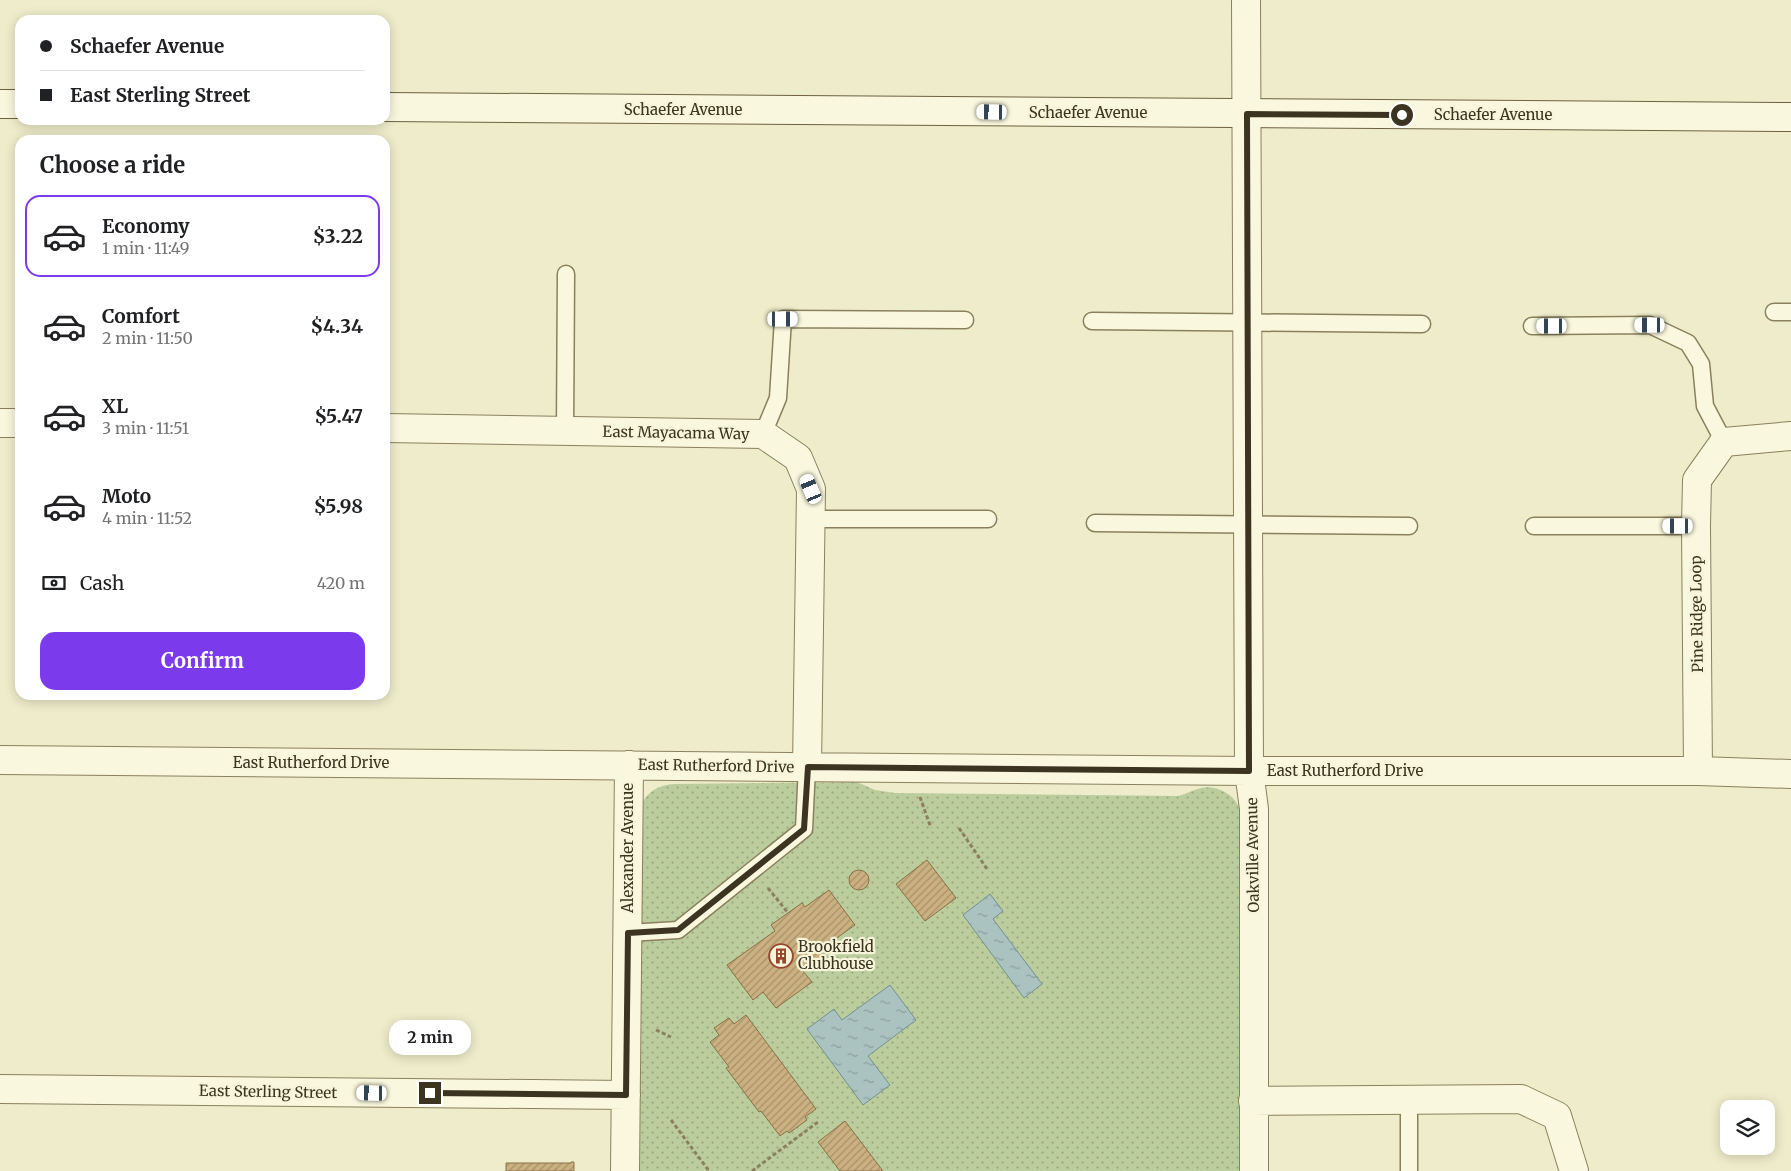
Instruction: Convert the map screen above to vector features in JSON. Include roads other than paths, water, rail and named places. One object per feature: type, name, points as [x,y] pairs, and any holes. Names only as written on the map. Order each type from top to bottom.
[{"type":"street","name":"Oakville Avenue","points":[[1246,0],[1249,771],[1254,809],[1254,1171]]},
{"type":"street","points":[[0,104],[15,104]]},
{"type":"street","name":"Schaefer Avenue","points":[[390,107],[1791,117]]},
{"type":"street","points":[[0,423],[15,423]]},
{"type":"street","name":"East Mayacama Way","points":[[390,428],[763,434],[798,458],[811,489],[808,767]]},
{"type":"street","points":[[1724,442],[1791,436]]},
{"type":"street","name":"Pine Ridge Loop","points":[[1698,771],[1697,480],[1724,442]]},
{"type":"street","name":"East Rutherford Drive","points":[[0,760],[1249,771],[1698,771],[1791,774]]},
{"type":"street","name":"Alexander Avenue","points":[[625,1171],[629,765]]},
{"type":"street","name":"East Sterling Street","points":[[0,1089],[626,1095]]},
{"type":"street","points":[[1253,1101],[1521,1099],[1557,1116],[1574,1171]]},
{"type":"lane","points":[[565,431],[566,274]]},
{"type":"lane","points":[[1774,312],[1791,312]]},
{"type":"lane","points":[[763,434],[778,398],[783,319],[965,320]]},
{"type":"lane","points":[[1092,321],[1422,324]]},
{"type":"lane","points":[[1532,326],[1650,325],[1688,343],[1701,364],[1705,406],[1724,442]]},
{"type":"lane","points":[[810,519],[988,519]]},
{"type":"lane","points":[[1095,522],[1409,526]]},
{"type":"lane","points":[[1534,526],[1696,526]]},
{"type":"lane","points":[[628,933],[678,930],[804,829],[808,767]]},
{"type":"lane","points":[[1409,1101],[1409,1171]]},
{"type":"water","points":[[990,894],[1003,911],[993,919],[1042,984],[1024,998],[963,915]]},
{"type":"water","points":[[890,985],[916,1020],[868,1056],[890,1085],[863,1105],[807,1029],[834,1009],[842,1020]]},
{"type":"place","name":"Brookfield Clubhouse","points":[[781,956]]}]
